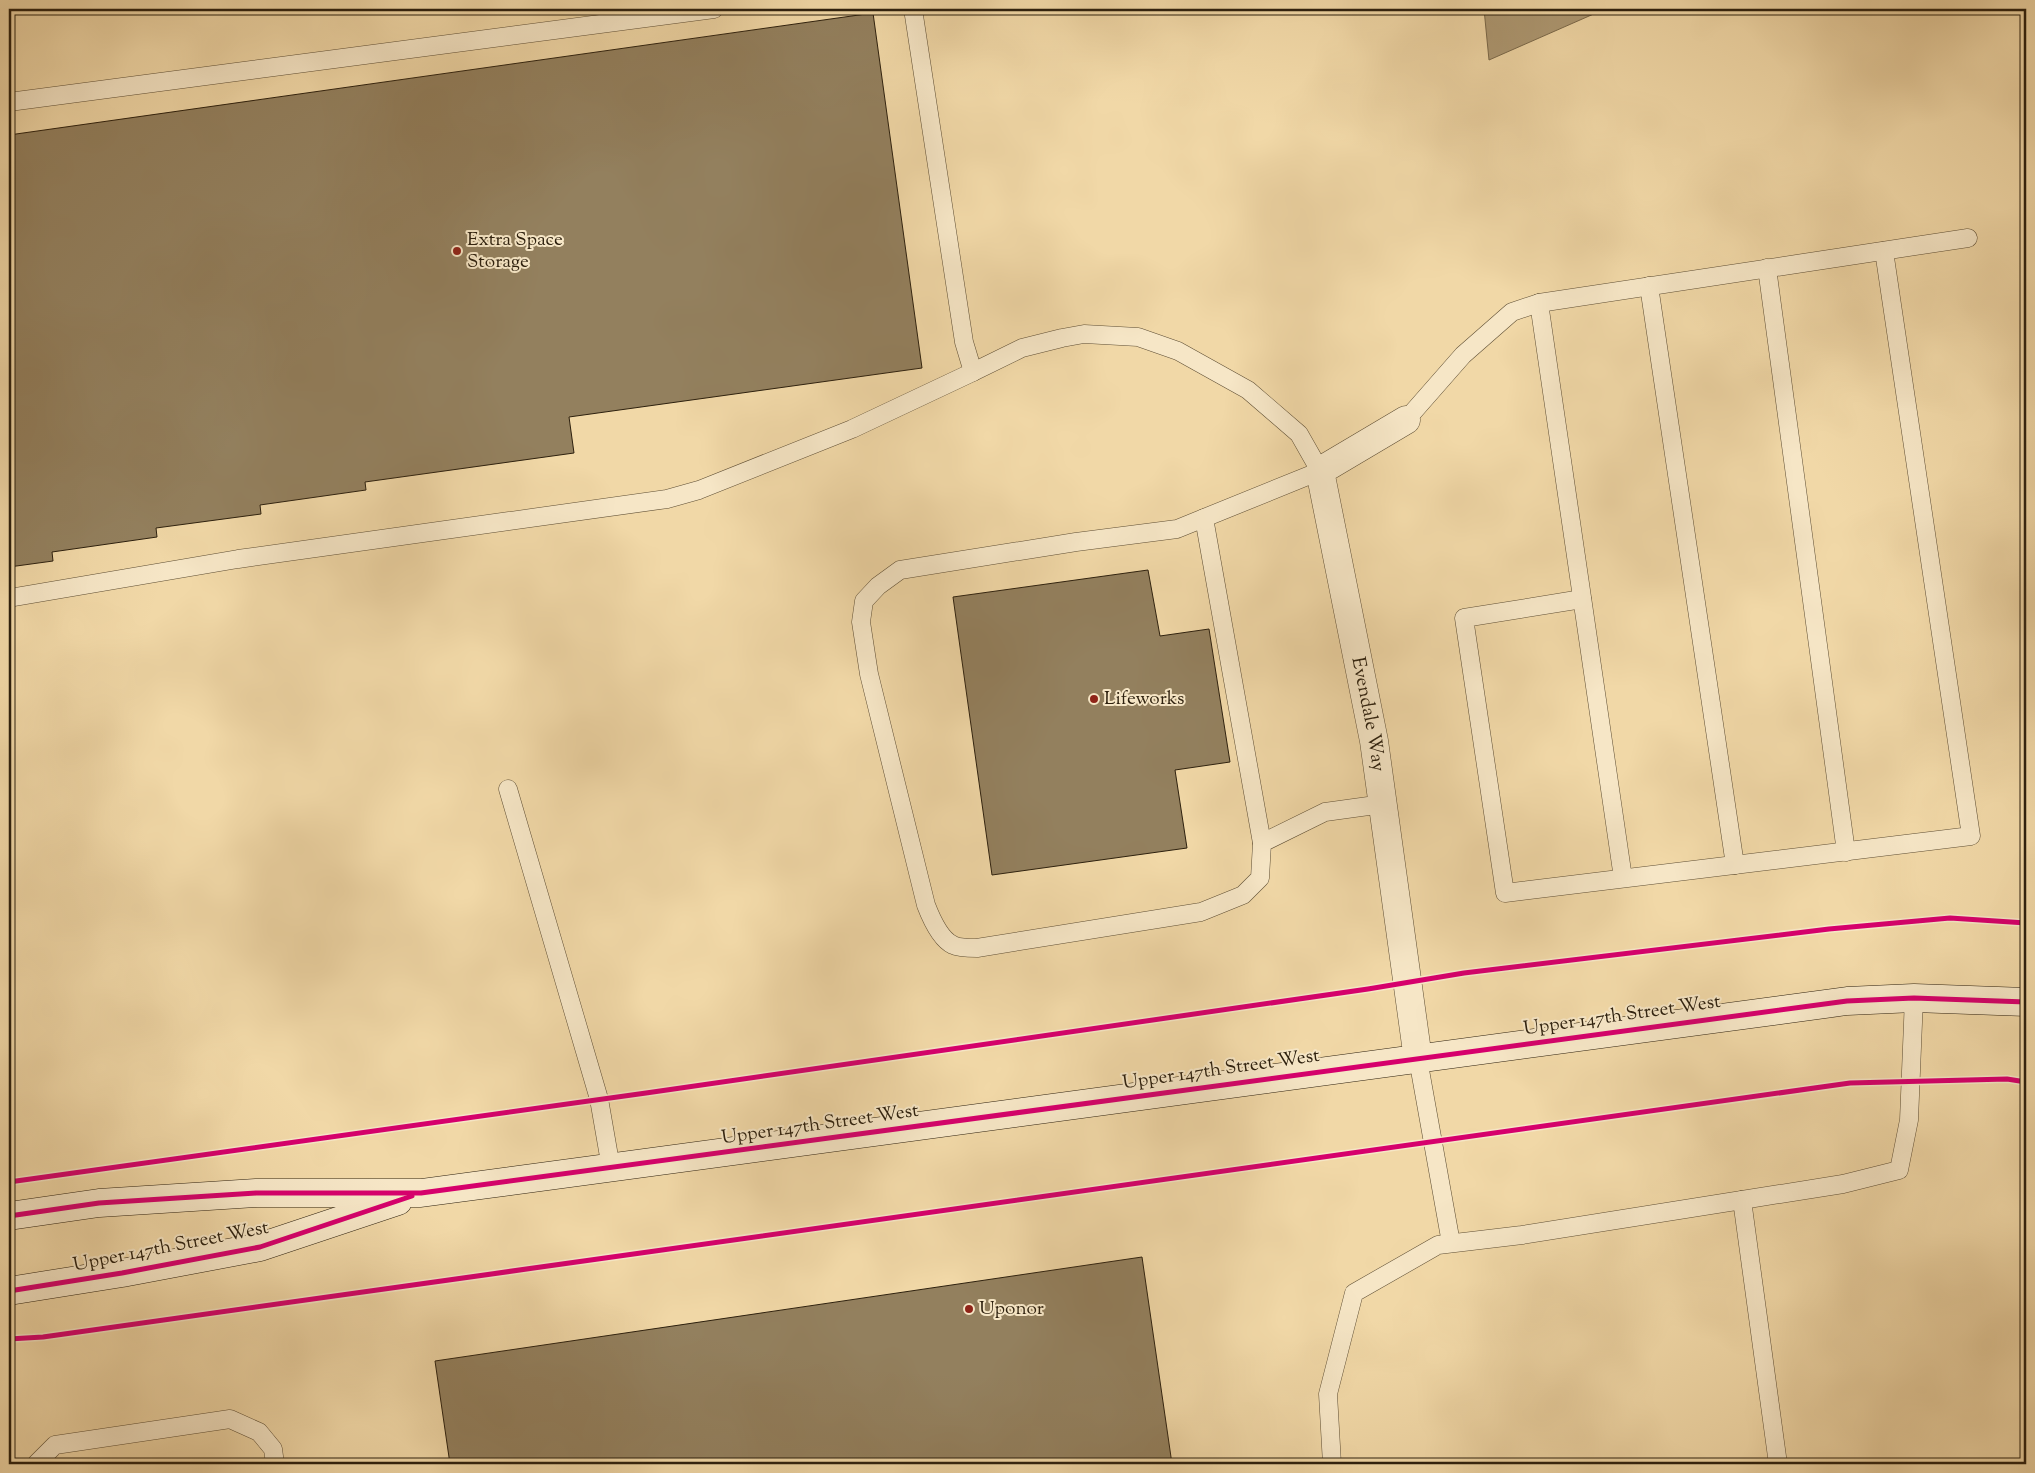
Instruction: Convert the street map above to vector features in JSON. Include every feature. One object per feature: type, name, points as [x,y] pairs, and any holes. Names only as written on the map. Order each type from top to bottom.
[{"type":"street","points":[[1320,471],[1406,420]]},
{"type":"street","name":"Evendale Way","points":[[1320,471],[1374,741],[1418,1059]]},
{"type":"street","name":"Upper 147th Street West","points":[[9,1216],[99,1203],[256,1193],[421,1193],[1847,1001],[1914,998],[2026,1002]]},
{"type":"street","name":"Upper 147th Street West","points":[[9,1291],[122,1273],[260,1247],[421,1193]]},
{"type":"lane","points":[[9,102],[714,9]]},
{"type":"lane","points":[[912,9],[964,342],[972,372]]},
{"type":"lane","points":[[1406,420],[1463,355],[1512,312],[1539,303],[1968,238]]},
{"type":"lane","points":[[1582,599],[1464,618],[1505,892],[1970,836],[1884,251]]},
{"type":"lane","points":[[1767,268],[1846,852]]},
{"type":"lane","points":[[1649,286],[1736,865]]},
{"type":"lane","points":[[1539,303],[1623,878]]},
{"type":"lane","points":[[9,598],[238,559],[668,499],[699,490],[852,429],[1022,348],[1084,334],[1138,337],[1178,351],[1248,390],[1299,434],[1320,471],[1204,518],[1177,529],[1076,542],[900,570],[878,586],[864,601],[861,622],[869,674],[926,905],[932,923],[952,945],[977,948],[1201,912],[1244,895],[1260,878],[1262,843],[1204,518]]},
{"type":"lane","points":[[508,790],[599,1099],[611,1168]]},
{"type":"lane","points":[[1262,843],[1325,812],[1383,804]]},
{"type":"lane","points":[[1332,1464],[1328,1394],[1354,1293],[1438,1244],[1522,1235],[1843,1184],[1899,1170],[1909,1120],[1914,998]]},
{"type":"lane","points":[[1418,1059],[1451,1243]]},
{"type":"lane","points":[[1742,1200],[1778,1464]]},
{"type":"lane","points":[[36,1464],[55,1445],[230,1419],[259,1432],[273,1449],[275,1464]]},
{"type":"shaded area","points":[[1484,9],[1605,9],[1489,60]]},
{"type":"building","name":"Extra Space Storage","points":[[873,13],[922,368],[569,417],[574,453],[365,482],[366,490],[260,505],[261,514],[156,528],[157,537],[52,552],[53,561],[9,567],[9,135]]},
{"type":"building","name":"Lifeworks","points":[[1148,570],[1160,636],[1209,629],[1230,762],[1175,770],[1187,848],[992,875],[953,597]]},
{"type":"building","name":"Uponor","points":[[1142,1257],[1172,1464],[450,1464],[435,1361]]},
{"type":"cycle path","points":[[9,1182],[646,1093],[1368,989],[1464,973],[1829,929],[1950,918],[2026,923]]},
{"type":"cycle path","points":[[9,1216],[99,1203],[256,1193],[421,1193],[1847,1001],[1914,998],[2026,1002]]},
{"type":"cycle path","points":[[9,1339],[43,1337],[1850,1083],[2007,1079],[2026,1082]]},
{"type":"cycle path","points":[[9,1291],[122,1273],[260,1247],[412,1196]]},
{"type":"place","name":"Extra Space Storage","points":[[457,251]]},
{"type":"place","name":"Lifeworks","points":[[1094,699]]},
{"type":"place","name":"Uponor","points":[[969,1309]]}]
